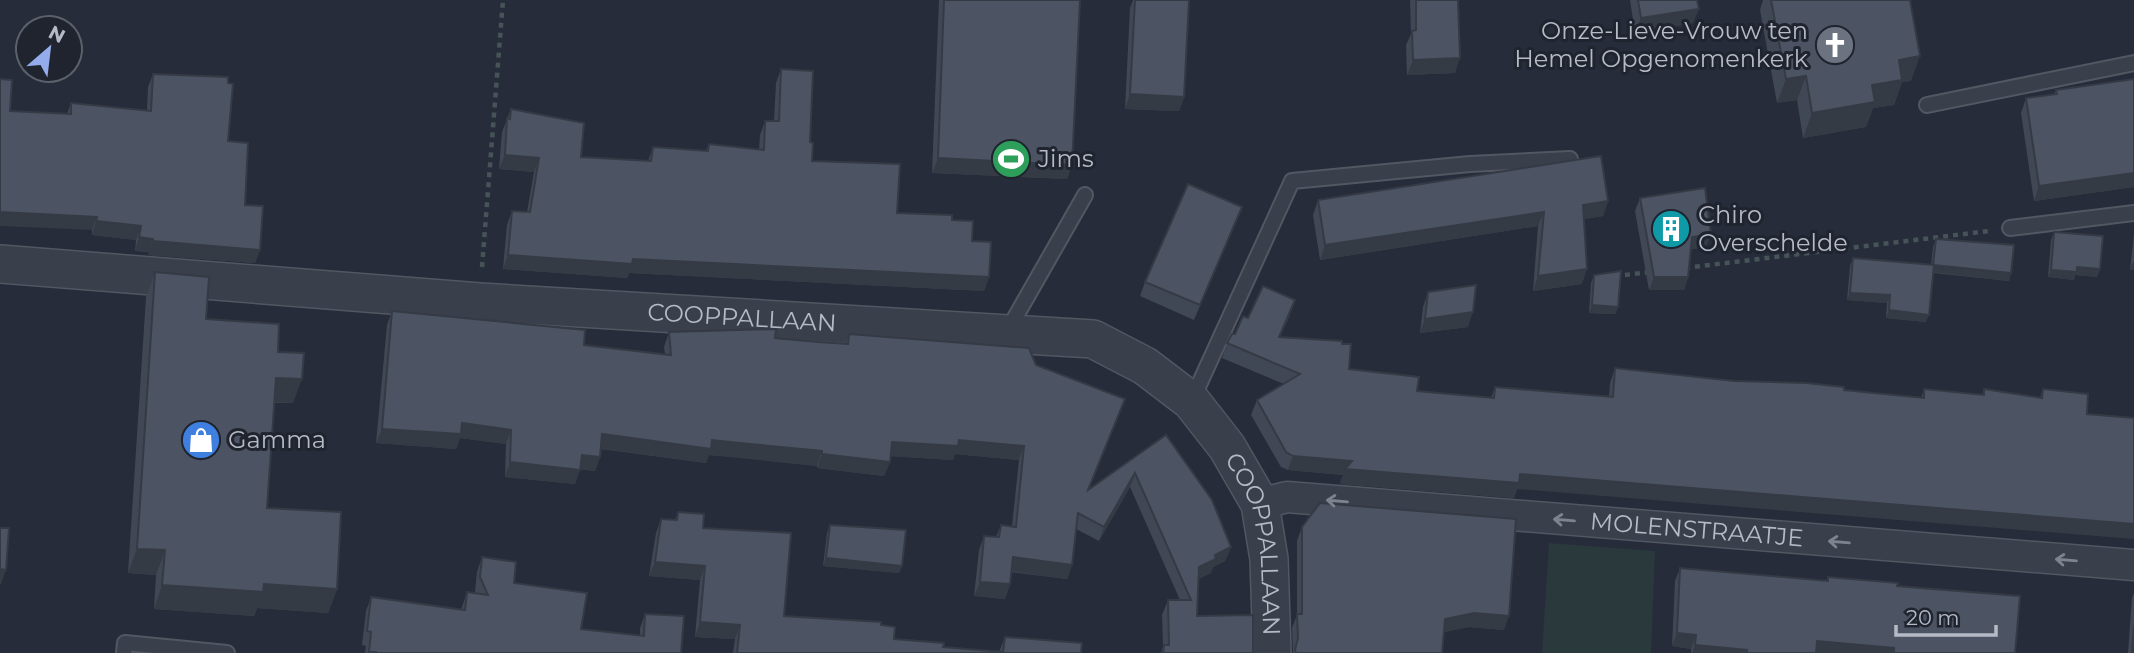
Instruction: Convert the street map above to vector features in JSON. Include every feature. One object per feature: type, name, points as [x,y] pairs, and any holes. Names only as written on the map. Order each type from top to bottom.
[{"type":"street","name":"COOPPALLAAN","points":[[0,264],[480,302],[1093,339],[1145,366],[1191,401],[1227,447],[1260,504],[1269,559],[1272,653]]},
{"type":"street","name":"MOLENSTRAATJE","points":[[1260,504],[1287,497],[2134,565]]},
{"type":"lane","points":[[1927,105],[2134,63]]},
{"type":"lane","points":[[1191,401],[1292,181],[1470,164],[1570,159]]},
{"type":"lane","points":[[1006,334],[1085,195]]},
{"type":"lane","points":[[2010,229],[2134,213]]},
{"type":"lane","points":[[124,653],[125,643],[227,653]]},
{"type":"path","points":[[480,302],[502,0]]},
{"type":"path","points":[[1678,268],[2010,229]]},
{"type":"path","points":[[1609,277],[1664,270]]},
{"type":"shaded area","points":[[1549,543],[1655,551],[1651,653],[1542,653]]},
{"type":"building","points":[[944,0],[1080,0],[1072,165],[938,158]]},
{"type":"building","points":[[1135,0],[1189,0],[1184,97],[1130,94]]},
{"type":"building","points":[[1416,0],[1458,0],[1460,58],[1413,60],[1412,31],[1416,30]]},
{"type":"building","points":[[1638,0],[1697,0],[1699,9],[1641,18]]},
{"type":"building","name":"Onze-Lieve-Vrouw ten Hemel Opgenomenkerk","points":[[1771,0],[1910,0],[1920,56],[1899,60],[1902,80],[1872,85],[1875,102],[1812,113],[1806,76],[1786,79]]},
{"type":"building","points":[[781,69],[813,71],[810,142],[813,143],[812,161],[900,164],[897,213],[952,215],[952,220],[973,221],[972,241],[991,242],[989,277],[633,259],[632,264],[508,255],[512,211],[530,212],[539,158],[505,155],[507,118],[510,119],[511,109],[584,123],[581,157],[651,161],[653,147],[708,151],[709,144],[764,150],[765,121],[779,121]]},
{"type":"building","points":[[153,74],[228,77],[228,83],[233,84],[228,141],[248,143],[245,205],[263,206],[260,250],[153,241],[139,237],[141,226],[96,221],[97,217],[0,212],[0,79],[12,80],[10,111],[71,114],[71,103],[151,111]]},
{"type":"building","points":[[2134,79],[2134,173],[2039,186],[2026,98],[2057,94],[2056,90]]},
{"type":"building","points":[[1601,156],[1608,201],[1583,205],[1587,269],[1538,276],[1544,212],[1325,245],[1318,200]]},
{"type":"building","points":[[1188,184],[1242,207],[1200,305],[1145,282]]},
{"type":"building","points":[[1705,188],[1711,234],[1692,237],[1688,277],[1654,277],[1640,198]]},
{"type":"building","points":[[2054,232],[2103,236],[2100,269],[2077,267],[2077,272],[2051,270]]},
{"type":"building","points":[[1936,239],[2014,245],[2011,273],[1933,265]]},
{"type":"building","points":[[1853,258],[1934,265],[1929,315],[1889,310],[1890,295],[1850,293]]},
{"type":"building","points":[[1621,271],[1618,307],[1592,305],[1594,275]]},
{"type":"building","name":"Gamma","points":[[155,272],[209,277],[206,319],[279,324],[278,352],[304,353],[302,379],[276,378],[267,508],[341,512],[337,589],[264,584],[263,592],[162,585],[165,550],[137,549]]},
{"type":"building","points":[[1476,285],[1473,312],[1425,319],[1428,292]]},
{"type":"building","points":[[1263,286],[1295,300],[1279,337],[1342,341],[1342,344],[1351,344],[1349,369],[1419,377],[1417,391],[1494,398],[1495,387],[1613,397],[1615,368],[1734,381],[1806,383],[1844,387],[1844,390],[1924,398],[1924,389],[1984,395],[1984,389],[2042,398],[2043,389],[2088,394],[2087,414],[2134,418],[2134,524],[1520,474],[1519,483],[1345,469],[1352,461],[1293,456],[1286,452],[1257,400],[1300,374],[1227,343],[1232,334],[1235,334],[1243,316],[1248,318]]},
{"type":"building","points":[[392,311],[585,330],[584,345],[671,355],[669,332],[776,329],[775,338],[818,342],[848,344],[849,334],[1029,348],[1036,365],[1125,399],[1088,490],[1166,435],[1212,500],[1231,547],[1215,555],[1216,559],[1199,567],[1197,616],[1253,615],[1253,653],[1163,653],[1164,645],[1169,645],[1168,600],[1191,600],[1135,473],[1104,527],[1078,513],[1072,565],[1013,557],[1010,584],[980,582],[984,536],[999,537],[1001,525],[1016,527],[1024,446],[959,440],[958,446],[892,442],[890,462],[822,454],[822,451],[712,440],[711,449],[602,434],[600,457],[582,455],[580,470],[510,462],[511,430],[462,423],[461,434],[382,429]]},
{"type":"building","points":[[1320,503],[1516,519],[1509,616],[1474,613],[1445,619],[1442,653],[1296,653],[1297,614],[1302,614],[1302,527]]},
{"type":"building","points":[[678,512],[704,514],[703,528],[791,533],[784,616],[881,622],[881,625],[895,627],[894,639],[944,643],[943,647],[1003,652],[1005,637],[1082,643],[1081,653],[737,653],[740,625],[700,622],[705,566],[655,562],[661,519],[677,520]]},
{"type":"building","points":[[830,525],[906,530],[902,566],[826,558]]},
{"type":"building","points":[[0,528],[9,528],[6,570],[0,569]]},
{"type":"building","points":[[482,557],[516,562],[514,583],[587,593],[581,629],[644,636],[645,614],[684,616],[681,653],[369,652],[371,632],[367,631],[371,597],[465,610],[467,592],[488,595],[480,577]]},
{"type":"building","points":[[1680,568],[1828,581],[1828,577],[1898,583],[1897,586],[2020,596],[2015,653],[1894,653],[1894,648],[1817,641],[1816,653],[1747,653],[1747,650],[1695,645],[1696,635],[1677,633]]},
{"type":"place","name":"Onze-Lieve-Vrouw ten Hemel Opgenomenkerk","points":[[1835,45]]},
{"type":"place","name":"Jims","points":[[1011,159]]},
{"type":"place","name":"Chiro Overschelde","points":[[1671,229]]},
{"type":"place","name":"Gamma","points":[[201,440]]}]
